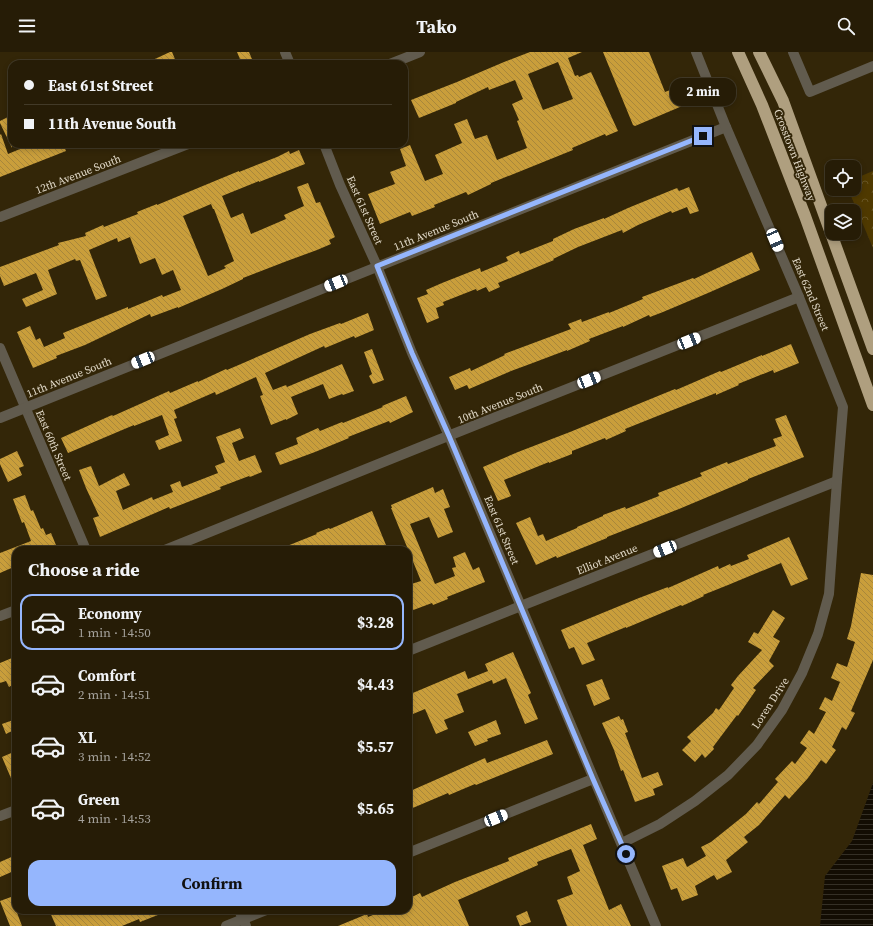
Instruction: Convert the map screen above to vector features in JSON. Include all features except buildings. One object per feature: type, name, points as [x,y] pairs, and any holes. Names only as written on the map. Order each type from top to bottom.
[{"type":"highway","name":"Crosstown Highway","points":[[738,52],[762,105],[799,201],[873,404]]},
{"type":"highway","name":"Crosstown Highway","points":[[759,52],[783,101],[873,349]]},
{"type":"street","points":[[400,60],[420,52]]},
{"type":"street","name":"East 62nd Street","points":[[696,52],[726,127],[799,297],[843,407],[835,510]]},
{"type":"street","points":[[793,52],[810,92],[873,66]]},
{"type":"street","name":"11th Avenue South","points":[[0,418],[726,127]]},
{"type":"street","name":"12th Avenue South","points":[[0,217],[178,148]]},
{"type":"street","name":"East 61st Street","points":[[326,148],[340,186],[377,266],[412,353],[449,436],[656,926]]},
{"type":"street","name":"10th Avenue South","points":[[175,546],[799,297]]},
{"type":"street","name":"East 60th Street","points":[[0,348],[84,546]]},
{"type":"street","name":"Elliot Avenue","points":[[412,649],[837,481]]},
{"type":"street","name":"Loren Drive","points":[[622,843],[666,820],[696,802],[728,775],[757,744],[782,710],[802,673],[818,634],[829,594],[835,510]]},
{"type":"street","points":[[0,616],[12,612]]},
{"type":"street","points":[[412,851],[593,779]]},
{"type":"street","points":[[0,816],[12,812]]},
{"type":"street","points":[[226,926],[254,914]]},
{"type":"green space","points":[[873,171],[873,248],[861,220],[861,204],[854,204],[851,196],[861,196],[861,176]]},
{"type":"shaded area","points":[[873,783],[873,926],[820,926],[825,876],[852,841]]},
{"type":"route","points":[[626,854],[593,779],[486,522],[412,353],[377,266],[703,136]]}]
